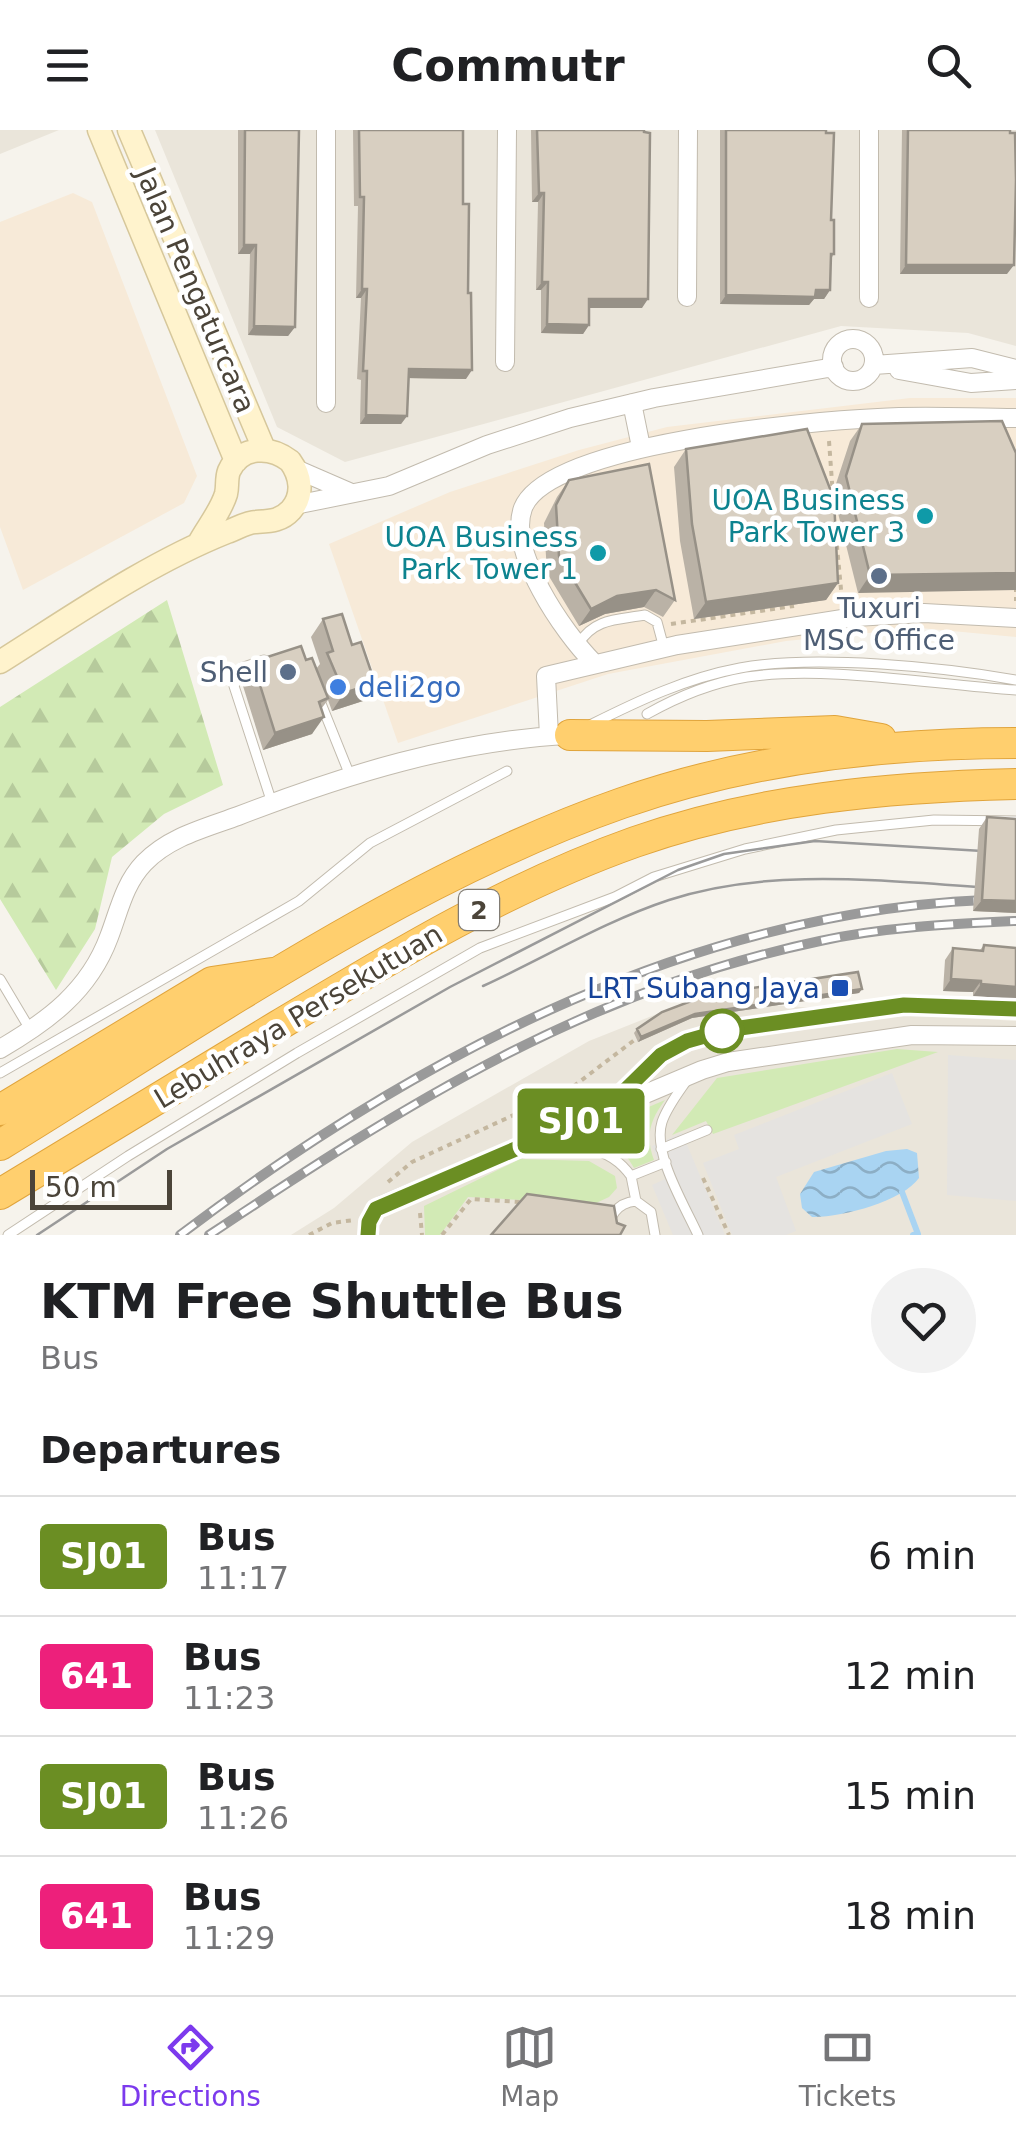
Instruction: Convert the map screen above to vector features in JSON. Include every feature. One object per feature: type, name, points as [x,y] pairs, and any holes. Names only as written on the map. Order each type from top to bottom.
[{"type":"highway","points":[[559,736],[835,731],[904,744]]},
{"type":"highway","name":"Lebuhraya Persekutuan","points":[[0,1145],[393,908],[510,848],[623,802],[735,771],[904,744],[1016,743]]},
{"type":"highway","name":"Lebuhraya Persekutuan","points":[[0,1194],[418,941],[546,878],[638,842],[748,812],[845,794],[918,786],[1016,784]]},
{"type":"highway","points":[[0,1110],[212,982],[285,970]]},
{"type":"street","points":[[99,130],[236,461]]},
{"type":"street","name":"Jalan Pengaturcara","points":[[128,130],[264,449]]},
{"type":"street","points":[[326,130],[326,403]]},
{"type":"street","points":[[504,362],[506,130]]},
{"type":"street","points":[[687,297],[688,130]]},
{"type":"street","points":[[869,130],[869,298]]},
{"type":"street","points":[[848,340],[868,345],[873,351],[874,366],[866,376],[854,381],[842,377],[834,367],[836,348],[848,340]]},
{"type":"street","points":[[874,366],[972,358],[1016,369]]},
{"type":"street","points":[[874,366],[971,382],[1016,380]]},
{"type":"street","points":[[0,662],[100,598],[199,543],[254,522],[273,522],[295,505],[389,486],[487,445],[570,418],[834,367]]},
{"type":"street","points":[[632,403],[642,447]]},
{"type":"street","points":[[593,662],[549,607],[522,542],[524,507],[544,486],[570,472],[642,447],[752,430],[878,418],[1016,418]]},
{"type":"street","points":[[199,543],[226,493],[226,481],[236,461],[244,454],[264,449],[282,455],[296,468],[349,492]]},
{"type":"street","points":[[295,505],[300,487],[296,468]]},
{"type":"street","points":[[226,493],[238,512],[254,522]]},
{"type":"street","points":[[0,1048],[31,1031],[74,996],[94,971],[128,882],[145,861],[169,842],[272,803],[414,758],[559,736],[546,676],[664,648],[855,616],[924,612],[1016,618]]},
{"type":"street","points":[[362,1224],[383,1205],[728,1062],[912,1035],[1016,1036]]},
{"type":"lane","points":[[577,646],[588,630],[598,624],[645,615],[656,622],[664,648]]},
{"type":"lane","points":[[272,657],[241,668],[234,686],[272,803]]},
{"type":"lane","points":[[559,736],[647,696],[742,668],[868,666],[1016,680]]},
{"type":"lane","points":[[646,714],[707,686],[788,674],[1016,690]]},
{"type":"lane","points":[[311,680],[351,778]]},
{"type":"lane","points":[[0,1073],[300,901],[370,843],[508,771]]},
{"type":"lane","points":[[8,1235],[280,1063],[480,948],[654,877],[745,849],[836,830],[934,820],[1016,821]]},
{"type":"lane","points":[[0,980],[31,1031]]},
{"type":"lane","points":[[604,1111],[661,1055],[687,1041],[726,1030],[904,1005],[1016,1009]]},
{"type":"lane","points":[[692,1074],[661,1123],[661,1149],[698,1235]]},
{"type":"lane","points":[[661,1149],[706,1130]]},
{"type":"lane","points":[[521,1148],[559,1146],[613,1156],[631,1176],[636,1201],[650,1212],[655,1235]]},
{"type":"lane","points":[[631,1176],[666,1162]]},
{"type":"lane","points":[[612,1235],[609,1224],[614,1211],[636,1201]]},
{"type":"path","points":[[829,436],[833,496]]},
{"type":"path","points":[[834,513],[842,600]]},
{"type":"path","points":[[1016,578],[1016,600]]},
{"type":"path","points":[[669,610],[672,625],[805,605]]},
{"type":"path","points":[[386,1185],[412,1162],[570,1089],[647,1032]]},
{"type":"path","points":[[703,1178],[729,1235]]},
{"type":"path","points":[[442,1235],[471,1199],[524,1203]]},
{"type":"path","points":[[420,1213],[422,1235]]},
{"type":"path","points":[[309,1235],[332,1223],[362,1224]]},
{"type":"shaded area","points":[[0,130],[59,130],[0,154]]},
{"type":"shaded area","points":[[155,130],[1016,130],[1016,346],[968,333],[841,326],[345,462],[277,427]]},
{"type":"shaded area","points":[[73,193],[92,202],[197,476],[184,503],[23,590],[0,527],[0,222]]},
{"type":"shaded area","points":[[910,398],[1016,398],[1016,637],[920,628],[786,641],[608,674],[398,743],[329,544],[450,492],[579,450],[667,427]]},
{"type":"shaded area","points":[[692,1000],[1016,1021],[1016,1235],[291,1235],[334,1208],[412,1142],[589,1041]]},
{"type":"shaded area","points":[[948,1055],[1016,1060],[1016,1201],[947,1195]]},
{"type":"shaded area","points":[[892,1073],[912,1124],[776,1177],[796,1231],[786,1235],[732,1235],[703,1163],[739,1149],[734,1135]]},
{"type":"shaded area","points":[[682,1133],[725,1235],[673,1235],[652,1185],[665,1179],[652,1146]]},
{"type":"green space","points":[[167,600],[223,785],[164,814],[112,857],[95,929],[56,990],[0,899],[0,707]]},
{"type":"green space","points":[[897,1049],[938,1052],[713,1134],[706,1121],[672,1135],[717,1078]]},
{"type":"green space","points":[[665,1100],[650,1128],[654,1160],[634,1168],[610,1143],[576,1138]]},
{"type":"green space","points":[[520,1159],[589,1161],[615,1176],[617,1188],[594,1204],[468,1197],[440,1235],[425,1235],[424,1206]]},
{"type":"water","points":[[907,1149],[917,1153],[919,1178],[899,1194],[838,1215],[812,1217],[802,1208],[800,1194],[814,1172],[886,1151]]},
{"type":"building","points":[[245,130],[299,130],[295,327],[254,326],[256,245],[244,245]]},
{"type":"building","points":[[359,130],[463,130],[463,204],[469,204],[472,370],[409,369],[407,416],[366,415],[367,371],[363,371],[367,289],[362,289],[364,197],[360,197]]},
{"type":"building","points":[[537,130],[650,133],[648,299],[589,299],[589,325],[547,324],[548,282],[542,282],[544,193],[539,193]]},
{"type":"building","points":[[726,130],[834,133],[834,254],[830,290],[816,290],[815,297],[726,295]]},
{"type":"building","points":[[908,130],[1015,133],[1014,265],[906,265]]},
{"type":"building","name":"UOA Business Park Tower 3","points":[[1002,421],[1016,453],[1016,573],[870,575],[846,476],[862,424]]},
{"type":"building","points":[[807,429],[834,499],[838,583],[706,602],[692,524],[686,449]]},
{"type":"building","name":"UOA Business Park Tower 1","points":[[649,464],[675,600],[656,590],[617,596],[591,609],[559,556],[556,505],[569,480]]},
{"type":"building","points":[[342,614],[352,645],[361,642],[375,683],[344,693],[327,653],[333,651],[323,619]]},
{"type":"building","points":[[301,646],[306,660],[312,658],[328,698],[319,702],[324,717],[275,733],[255,669],[258,660]]},
{"type":"building","points":[[987,817],[1016,819],[1016,901],[982,900]]},
{"type":"building","points":[[984,945],[1016,948],[1016,987],[951,979],[953,948],[983,951]]},
{"type":"building","points":[[858,972],[862,989],[695,1014],[641,1037],[637,1029],[662,1012],[707,995]]},
{"type":"building","points":[[527,1194],[614,1206],[617,1223],[625,1226],[620,1235],[491,1235]]},
{"type":"waterway","points":[[902,1192],[918,1234],[913,1235]]},
{"type":"tram line","points":[[37,1235],[167,1149],[450,987],[678,870],[724,854],[815,841],[1016,853]]},
{"type":"tram line","points":[[483,986],[622,918],[711,889],[797,879],[1016,889]]},
{"type":"railway","points":[[180,1235],[369,1106],[469,1049],[572,1000],[679,959],[789,927],[901,907],[1016,899]]},
{"type":"railway","points":[[209,1235],[426,1098],[575,1021],[653,989],[735,962],[844,936],[1016,921]]},
{"type":"bus line","name":"SJ01","points":[[368,1235],[376,1209],[604,1111],[661,1055],[687,1041],[726,1030],[904,1005],[1016,1009]]},
{"type":"place","name":"UOA Business Park Tower 3","points":[[925,516]]},
{"type":"place","name":"UOA Business Park Tower 1","points":[[598,553]]},
{"type":"place","name":"Tuxuri MSC Office","points":[[879,576]]},
{"type":"place","name":"Shell","points":[[288,672]]},
{"type":"place","name":"deli2go","points":[[338,687]]},
{"type":"place","name":"LRT Subang Jaya","points":[[840,988]]}]
